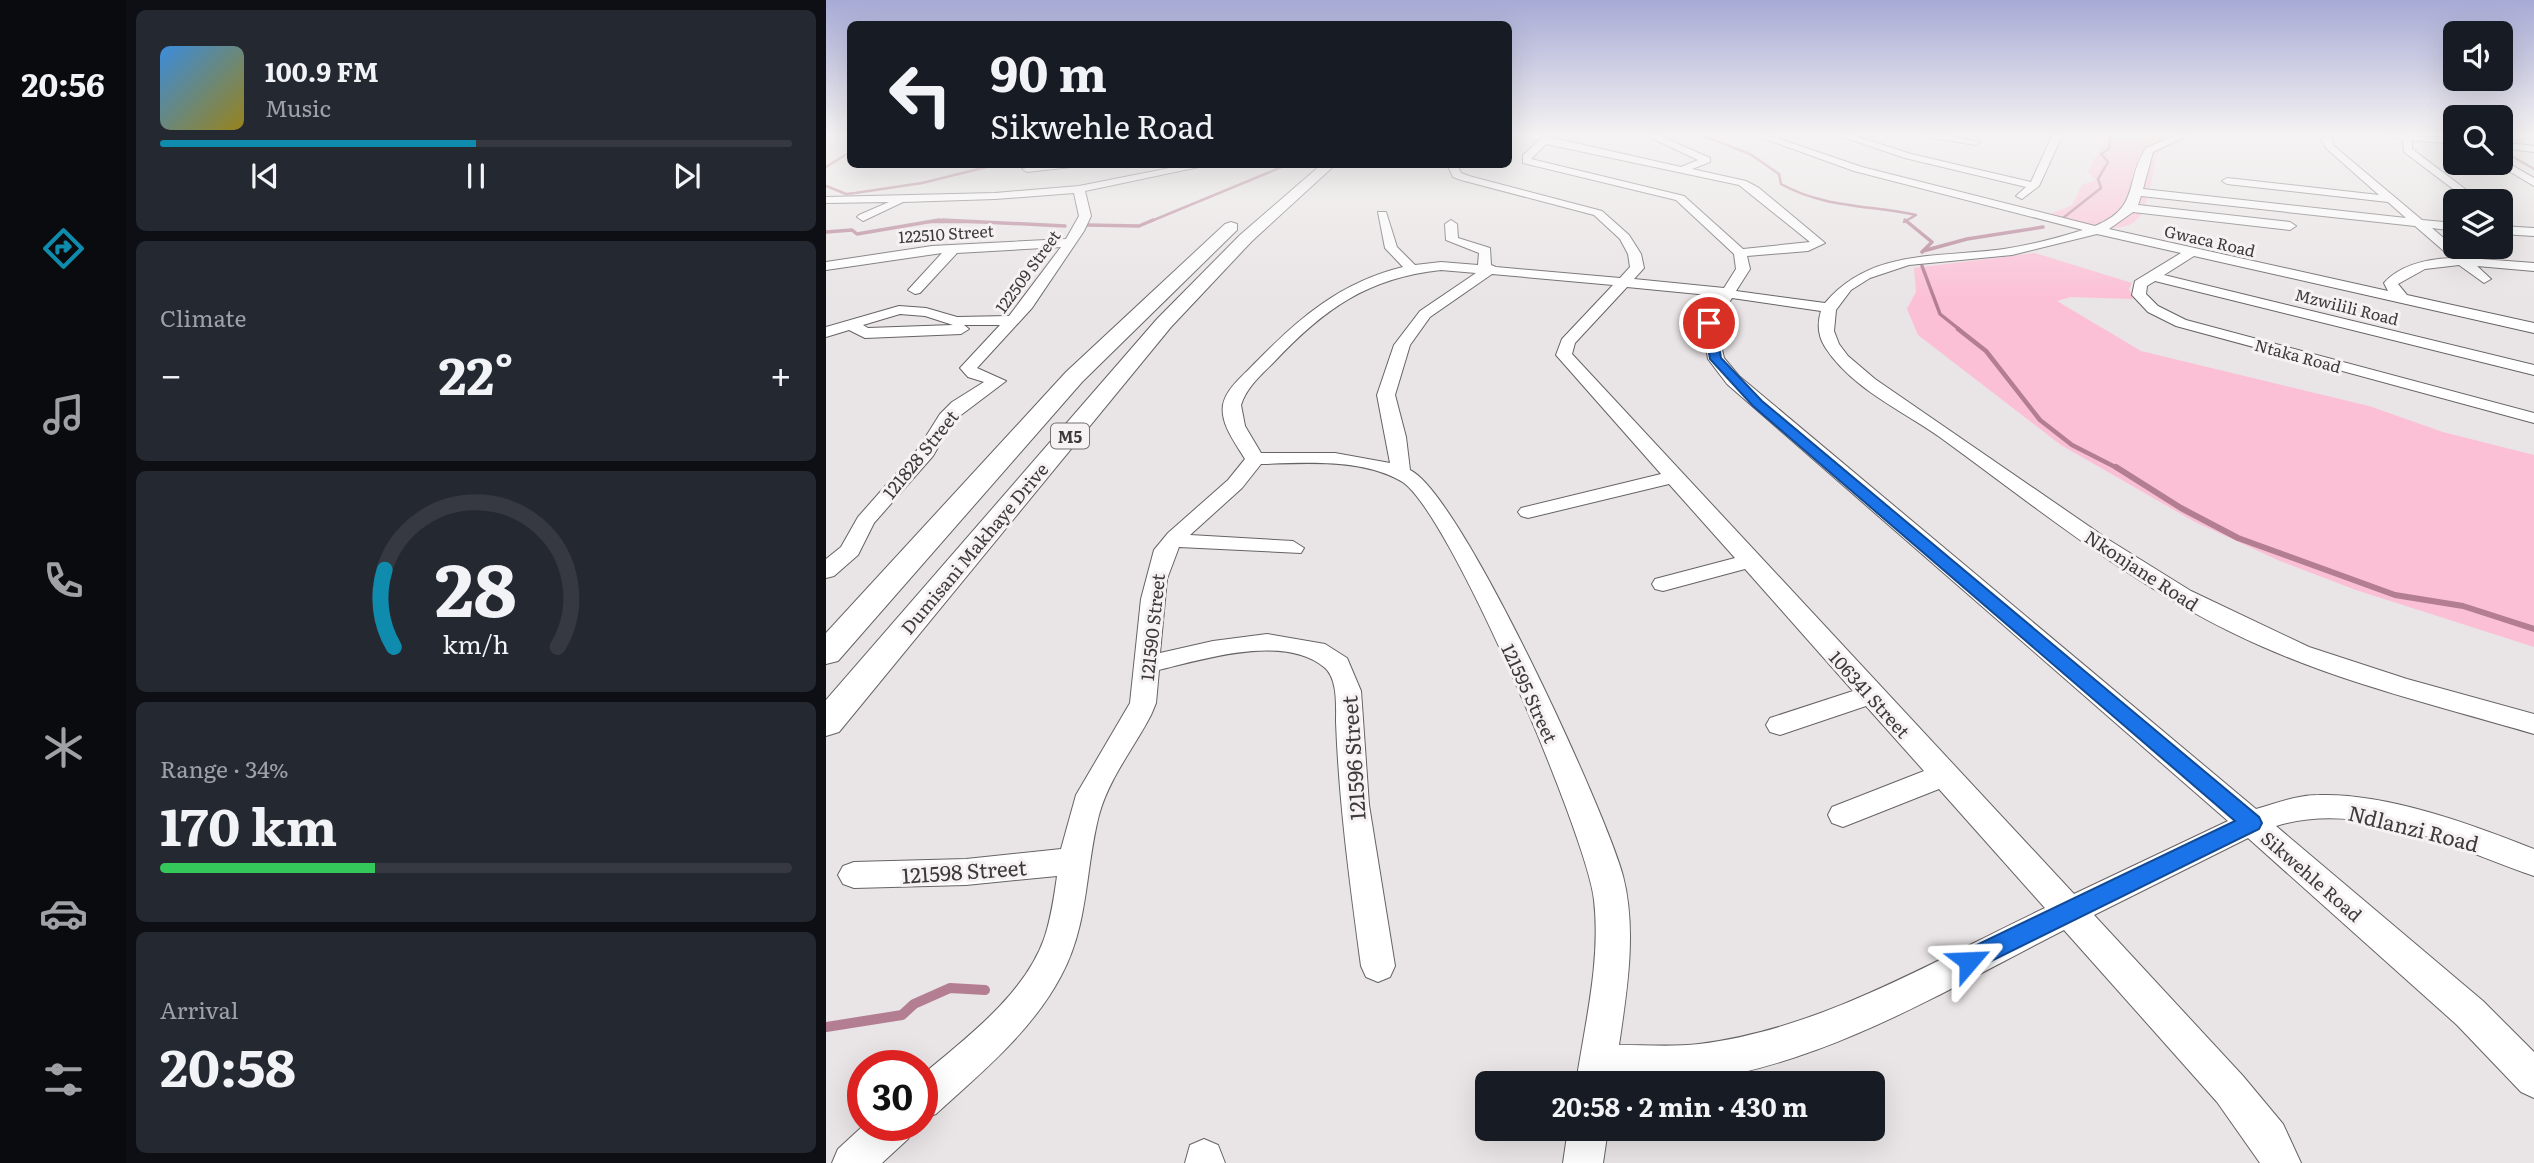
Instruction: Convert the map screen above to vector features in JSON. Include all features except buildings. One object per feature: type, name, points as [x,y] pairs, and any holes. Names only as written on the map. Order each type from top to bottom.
[{"type":"main road","name":"Dumisani Makhaye Drive","points":[[826,653],[1093,358],[1197,257],[1277,190]]},
{"type":"main road","name":"Dumisani Makhaye Drive","points":[[826,723],[1164,323],[1246,238],[1300,190]]},
{"type":"street","points":[[826,200],[1010,195],[1064,190]]},
{"type":"street","name":"122509 Street","points":[[998,381],[974,374],[968,368],[1011,323],[1069,243],[1085,216],[1079,190]]},
{"type":"street","name":"106341 Street","points":[[1511,190],[1603,215],[1638,258],[1637,268],[1567,342],[1564,355],[2253,1115],[2281,1163]]},
{"type":"street","points":[[1647,190],[1679,198],[1740,253],[1808,247],[1819,243],[1756,190]]},
{"type":"street","name":"Gwaca Road","points":[[1940,190],[2191,252],[2534,328]]},
{"type":"street","points":[[2000,206],[2021,197],[2029,190]]},
{"type":"street","points":[[2226,202],[2227,190]]},
{"type":"street","points":[[2309,190],[2387,199]]},
{"type":"street","points":[[2377,190],[2484,279]]},
{"type":"street","points":[[1255,458],[1233,418],[1232,404],[1250,378],[1307,319],[1340,296],[1372,278],[1411,268],[1487,269],[1624,282],[1728,293],[1829,308],[1847,287],[1861,277],[1890,266],[2029,248],[2097,230],[2118,219],[2130,208],[2137,192],[2443,226]]},
{"type":"street","points":[[863,217],[907,198]]},
{"type":"street","points":[[2130,208],[2225,219],[2250,226],[2266,223],[2290,226]]},
{"type":"street","points":[[1382,214],[1391,248],[1411,268]]},
{"type":"street","points":[[1451,224],[1452,240],[1486,251],[1487,269]]},
{"type":"street","points":[[2514,231],[2533,233]]},
{"type":"street","name":"122510 Street","points":[[826,266],[953,249],[1069,243]]},
{"type":"street","points":[[837,245],[849,261]]},
{"type":"street","points":[[915,290],[953,249]]},
{"type":"street","points":[[2152,276],[2191,252]]},
{"type":"street","name":"Sikwehle Road","points":[[1740,253],[1743,269],[1712,315],[1709,330],[1716,359],[1732,380],[2470,1013],[2534,1079]]},
{"type":"street","points":[[2407,302],[2391,287],[2395,278],[2416,267],[2462,263],[2534,267]]},
{"type":"street","points":[[1401,473],[1397,437],[1386,395],[1402,345],[1419,320],[1487,269]]},
{"type":"street","name":"Mzwilili Road","points":[[2152,276],[2534,370]]},
{"type":"street","name":"Ntaka Road","points":[[2152,276],[2140,284],[2139,295],[2153,309],[2182,323],[2534,418]]},
{"type":"street","name":"Nkonjane Road","points":[[1829,308],[1826,332],[1831,345],[1849,365],[2175,594],[2261,637],[2351,671],[2534,724]]},
{"type":"street","points":[[826,332],[900,310],[926,312],[956,321],[1011,323]]},
{"type":"street","points":[[852,325],[859,332],[874,333],[1011,323]]},
{"type":"street","name":"121828 Street","points":[[826,571],[850,550],[864,521],[926,452],[946,418],[958,406],[998,381]]},
{"type":"street","name":"121595 Street","points":[[1255,458],[1342,460],[1401,473],[1423,488],[1452,531],[1555,747],[1596,844],[1606,877],[1610,913],[1609,973],[1596,1071]]},
{"type":"street","name":"121590 Street","points":[[938,1086],[987,1042],[1052,959],[1060,939],[1080,827],[1092,793],[1137,720],[1143,703],[1149,664],[1154,586],[1159,562],[1174,540],[1228,491],[1255,458]]},
{"type":"street","points":[[1528,512],[1672,477]]},
{"type":"street","points":[[1174,540],[1293,548]]},
{"type":"street","points":[[1662,584],[1749,561]]},
{"type":"street","name":"121596 Street","points":[[1149,664],[1213,649],[1267,642],[1316,650],[1338,664],[1348,691],[1354,805],[1378,965]]},
{"type":"street","points":[[1780,725],[1871,695]]},
{"type":"street","points":[[1843,815],[1944,775]]},
{"type":"street","name":"Ndlanzi Road","points":[[2251,823],[2291,810],[2321,806],[2367,811],[2430,827],[2534,863]]},
{"type":"street","points":[[1615,1071],[1699,1062],[1763,1049],[1869,1010],[2251,823]]},
{"type":"street","name":"121598 Street","points":[[854,875],[942,873],[1073,861]]},
{"type":"street","points":[[854,1162],[877,1141]]},
{"type":"street","points":[[1583,1163],[1586,1141]]},
{"type":"shaded area","points":[[2079,190],[2150,190],[2144,209],[2137,220],[2127,226],[2100,227],[2048,215],[2072,205]]},
{"type":"shaded area","points":[[2035,253],[2132,283],[2129,289],[2133,299],[2071,297],[2057,301],[2141,351],[2369,406],[2443,432],[2534,455],[2534,647],[2356,590],[2280,561],[2195,522],[2061,445],[1918,335],[1907,309],[1916,292],[1914,268]]},
{"type":"waterway","points":[[837,190],[846,194],[873,190]]},
{"type":"waterway","points":[[1149,222],[1226,190]]},
{"type":"waterway","points":[[1794,190],[1830,202],[1916,215],[1906,221]]},
{"type":"waterway","points":[[2063,218],[2098,190]]},
{"type":"waterway","points":[[826,232],[852,230],[857,234],[939,220]]},
{"type":"waterway","points":[[942,220],[1065,226]]},
{"type":"waterway","points":[[1087,225],[1139,226],[1153,220]]},
{"type":"waterway","points":[[1906,221],[1932,242],[1923,251]]},
{"type":"waterway","points":[[929,222],[979,222]]},
{"type":"waterway","points":[[1923,251],[1967,239],[2043,227]]},
{"type":"waterway","points":[[1922,266],[1940,314],[1960,330]]},
{"type":"waterway","points":[[1958,329],[1986,351],[2040,420],[2072,445],[2119,469]]},
{"type":"waterway","points":[[2116,467],[2181,508],[2238,538],[2395,595],[2463,606],[2534,629]]},
{"type":"waterway","points":[[826,1027],[902,1015],[914,1004],[950,988],[985,990]]},
{"type":"route","points":[[1709,323],[1710,342],[1716,359],[1732,380],[1758,404],[2251,823],[1969,961]]}]
